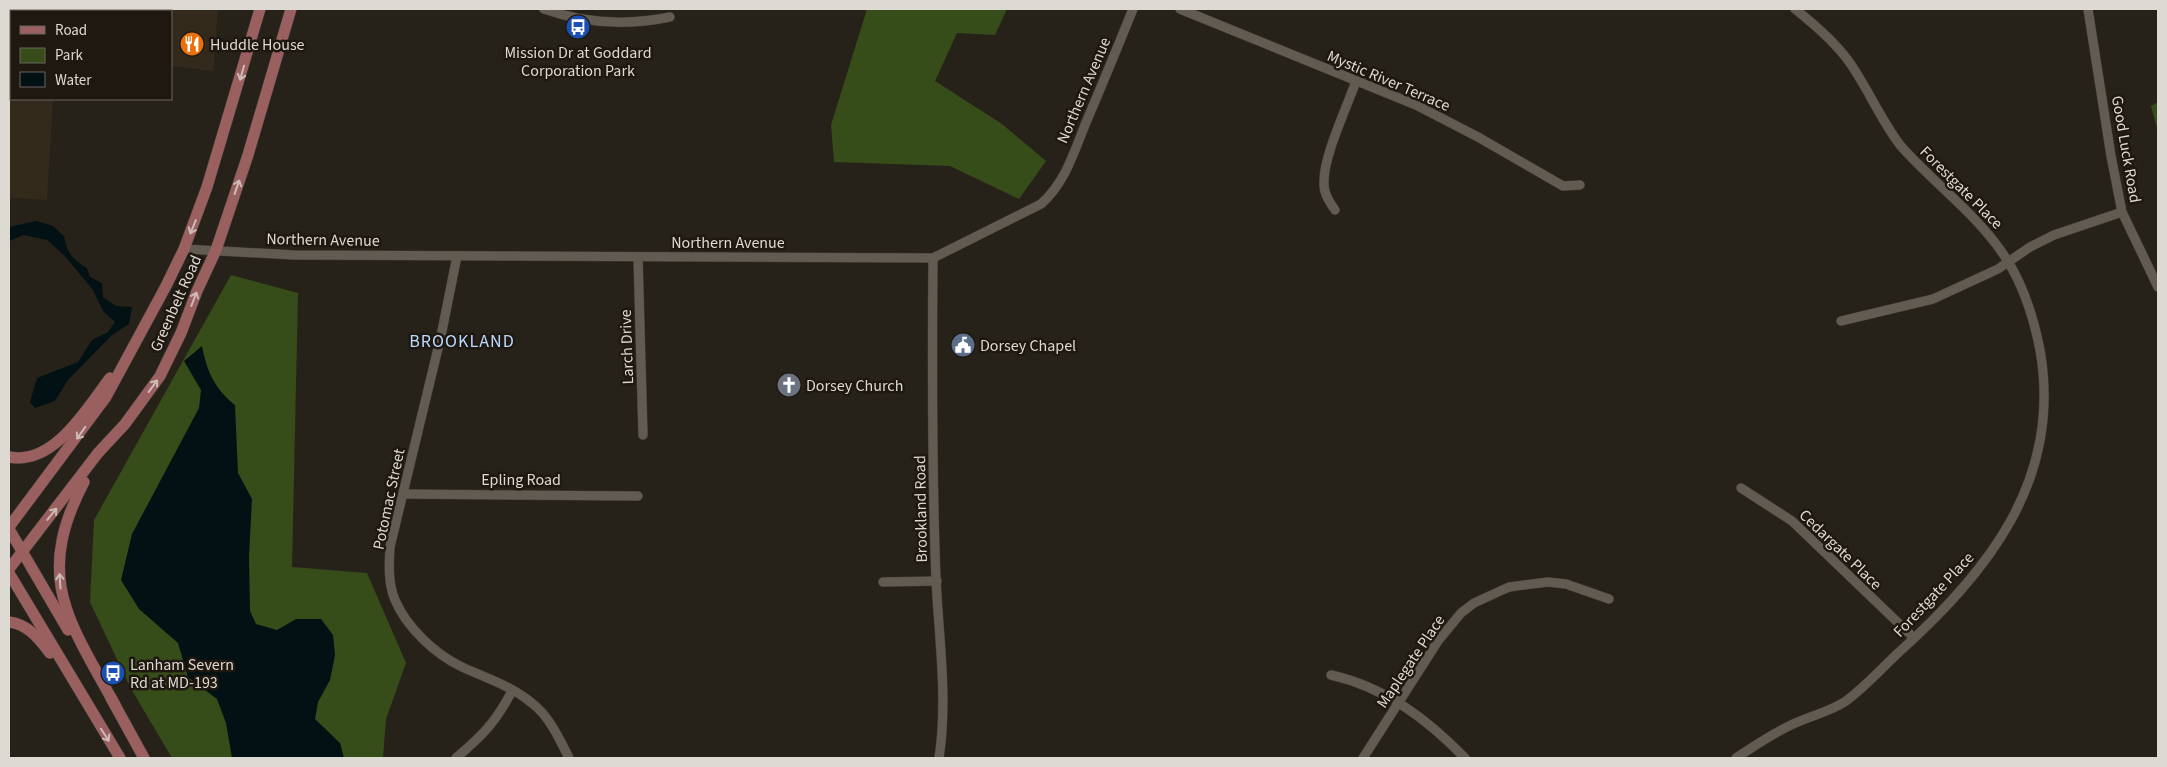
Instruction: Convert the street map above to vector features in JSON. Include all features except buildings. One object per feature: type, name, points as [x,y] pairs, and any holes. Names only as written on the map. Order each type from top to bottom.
[{"type":"main road","name":"Greenbelt Road","points":[[9,528],[106,397],[184,249],[207,187],[260,9]]},
{"type":"main road","name":"Greenbelt Road","points":[[9,569],[98,453],[125,424],[160,376],[181,333],[197,291],[216,250],[248,155],[291,9]]},
{"type":"main road","points":[[9,457],[27,457],[41,453],[54,446],[78,419],[134,347]]},
{"type":"main road","points":[[125,424],[87,476],[75,500],[64,528],[59,556],[60,585],[68,618],[144,758]]},
{"type":"main road","points":[[9,528],[115,705]]},
{"type":"main road","points":[[9,573],[91,713],[120,758]]},
{"type":"main road","points":[[9,622],[19,624],[38,638],[91,713]]},
{"type":"street","points":[[544,9],[560,15],[598,22],[637,22],[670,17]]},
{"type":"street","name":"Northern Avenue","points":[[184,249],[294,254],[457,256],[933,258],[1041,204],[1054,193],[1064,174],[1133,9]]},
{"type":"street","name":"Mystic River Terrace","points":[[1180,9],[1434,114],[1563,186],[1580,185]]},
{"type":"street","name":"Forestgate Place","points":[[1736,758],[1791,724],[1845,701],[1870,681],[1974,576],[1992,552],[2016,513],[2030,478],[2040,442],[2044,409],[2043,370],[2037,334],[2026,299],[2008,261],[1975,220],[1900,145],[1848,61],[1838,48],[1796,9]]},
{"type":"street","name":"Good Luck Road","points":[[2088,9],[2111,156],[2122,212],[2158,287]]},
{"type":"street","points":[[1335,210],[1326,196],[1323,183],[1325,166],[1356,81]]},
{"type":"street","points":[[1841,321],[1933,299],[1986,274],[2030,247],[2054,235],[2122,212]]},
{"type":"street","name":"Potomac Street","points":[[457,256],[404,494],[390,547],[390,580],[395,601],[424,640],[446,659],[494,680],[534,704],[550,724],[569,758]]},
{"type":"street","name":"Larch Drive","points":[[638,257],[643,435]]},
{"type":"street","name":"Brookland Road","points":[[933,258],[932,366],[936,581],[942,690],[942,725],[939,758]]},
{"type":"street","name":"Cedargate Place","points":[[1741,488],[1792,521],[1914,638]]},
{"type":"street","name":"Epling Road","points":[[404,494],[638,496]]},
{"type":"street","points":[[883,582],[936,581]]},
{"type":"street","name":"Maplegate Place","points":[[1363,758],[1438,642],[1461,613],[1491,594],[1509,586],[1548,582],[1566,584],[1609,599]]},
{"type":"street","points":[[1331,675],[1372,687],[1400,703],[1439,733],[1465,758]]},
{"type":"street","points":[[456,758],[485,733],[512,692]]},
{"type":"shaded area","points":[[9,9],[218,9],[213,71],[172,66],[172,10],[10,10],[10,100],[53,100],[47,200],[9,198]]},
{"type":"green space","points":[[867,9],[1007,9],[995,35],[957,33],[935,81],[1002,124],[1046,161],[1019,199],[950,166],[834,162],[831,125]]},
{"type":"green space","points":[[2158,102],[2158,132],[2151,106]]},
{"type":"green space","points":[[231,275],[298,293],[292,567],[367,573],[406,663],[386,719],[383,758],[172,758],[130,687],[90,602],[94,520]]},
{"type":"water","points":[[36,221],[53,226],[64,236],[71,255],[87,268],[90,277],[102,283],[103,297],[116,306],[132,307],[129,324],[111,336],[68,380],[55,401],[35,408],[30,402],[37,378],[78,362],[92,340],[108,332],[115,322],[103,311],[93,290],[64,255],[47,240],[24,235],[9,241],[9,227]]},
{"type":"water","points":[[202,346],[209,372],[222,393],[235,405],[238,473],[252,499],[249,556],[250,611],[256,624],[277,630],[296,619],[321,619],[333,635],[335,655],[330,680],[318,702],[315,719],[340,743],[344,758],[232,758],[226,723],[217,699],[188,677],[178,643],[139,609],[121,580],[132,534],[199,408],[201,390],[184,361]]},
{"type":"place","name":"Mission Dr at Goddard Corporation Park","points":[[578,27]]},
{"type":"place","name":"Huddle House","points":[[192,44]]},
{"type":"place","name":"Dorsey Chapel","points":[[963,345]]},
{"type":"place","name":"Dorsey Church","points":[[789,385]]},
{"type":"place","name":"Lanham Severn Rd at MD-193","points":[[113,673]]},
{"type":"district","name":"BROOKLAND","points":[[462,341]]}]
